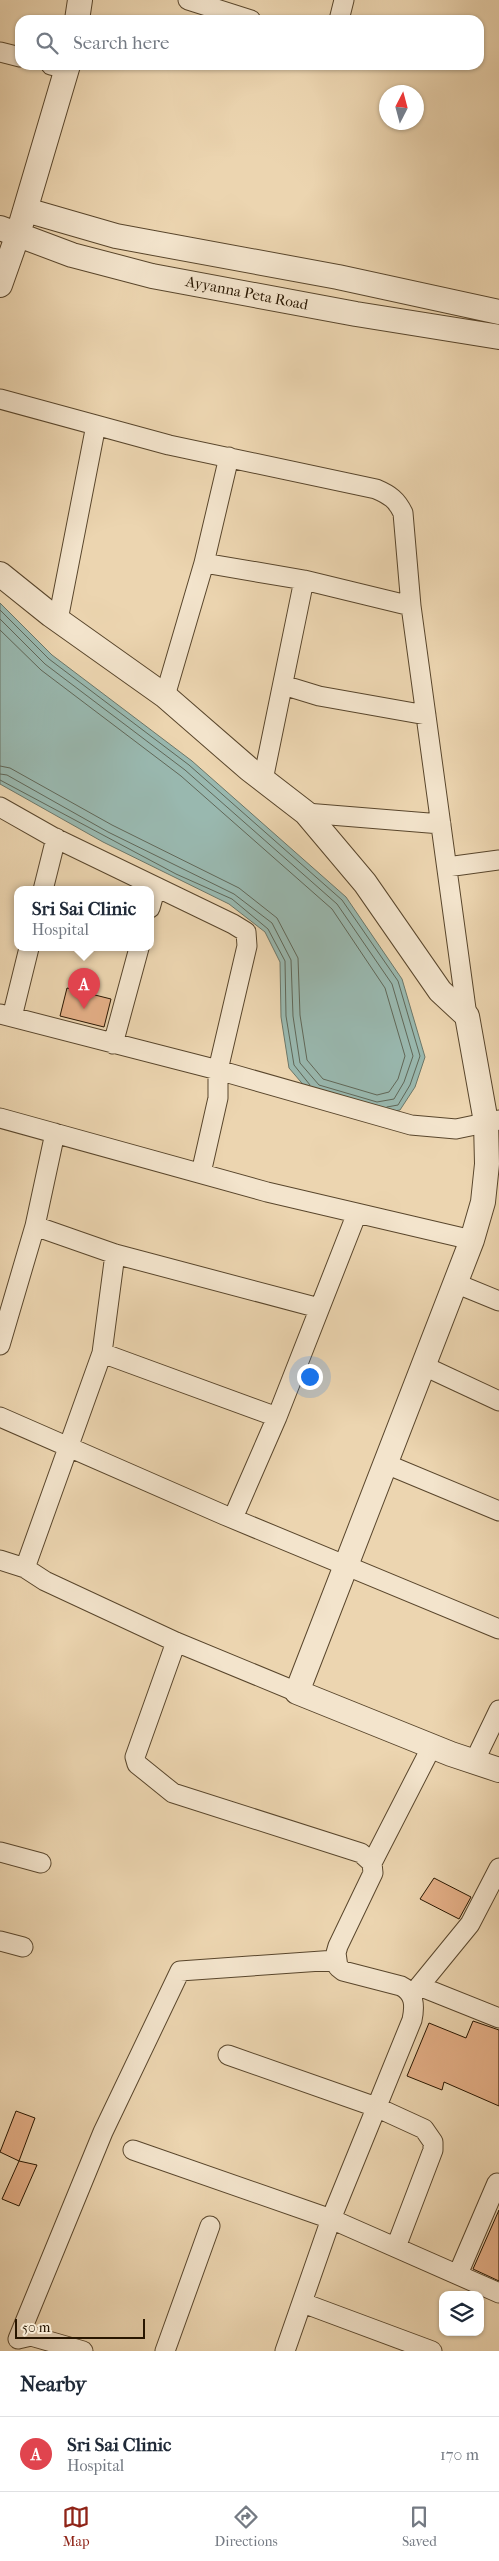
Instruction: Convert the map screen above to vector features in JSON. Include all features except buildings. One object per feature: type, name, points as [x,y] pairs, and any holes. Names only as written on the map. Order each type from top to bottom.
[{"type":"street","points":[[77,15],[80,0]]},
{"type":"street","points":[[188,0],[235,15]]},
{"type":"street","points":[[340,15],[344,0]]},
{"type":"street","points":[[0,52],[15,56]]},
{"type":"street","points":[[0,286],[9,231],[26,210],[61,70]]},
{"type":"street","points":[[26,210],[116,236],[338,277],[499,312]]},
{"type":"street","name":"Ayyanna Peta Road","points":[[9,231],[72,255],[152,276],[356,314],[499,337]]},
{"type":"street","points":[[0,399],[169,445],[376,489],[399,502],[403,513],[411,606],[468,1016],[492,1121],[483,1202],[472,1240],[297,1692]]},
{"type":"street","points":[[58,620],[96,425]]},
{"type":"street","points":[[165,696],[204,563],[229,457]]},
{"type":"street","points":[[204,563],[304,580],[411,606]]},
{"type":"street","points":[[0,574],[58,620],[165,696],[263,780],[306,813],[365,882],[440,991],[468,1016]]},
{"type":"street","points":[[263,780],[304,580]]},
{"type":"street","points":[[283,685],[319,696],[426,715]]},
{"type":"street","points":[[0,807],[56,838],[154,886]]},
{"type":"street","points":[[306,813],[441,824]]},
{"type":"street","points":[[44,886],[56,838]]},
{"type":"street","points":[[447,867],[499,860]]},
{"type":"street","points":[[154,894],[156,887],[241,928],[247,936],[247,946],[218,1070],[218,1098],[201,1173]]},
{"type":"street","points":[[28,951],[6,1015],[218,1070],[411,1125],[456,1129],[492,1121]]},
{"type":"street","points":[[113,1044],[138,951]]},
{"type":"street","points":[[0,1118],[267,1192],[472,1240]]},
{"type":"street","points":[[0,1345],[35,1226],[55,1133]]},
{"type":"street","points":[[232,1518],[277,1417],[357,1213]]},
{"type":"street","points":[[35,1226],[115,1254],[319,1308]]},
{"type":"street","points":[[25,1568],[102,1353],[115,1254]]},
{"type":"street","points":[[456,1283],[499,1302]]},
{"type":"street","points":[[102,1353],[277,1417]]},
{"type":"street","points":[[424,1366],[499,1401]]},
{"type":"street","points":[[0,1417],[232,1518],[499,1630]]},
{"type":"street","points":[[386,1464],[499,1511]]},
{"type":"street","points":[[0,1560],[25,1568],[45,1581],[176,1642],[432,1746],[499,1770]]},
{"type":"street","points":[[176,1642],[135,1757],[141,1770],[173,1793],[361,1853],[372,1863]]},
{"type":"street","points":[[474,1762],[499,1710]]},
{"type":"street","points":[[432,1746],[372,1863],[373,1873],[338,1946],[336,1960],[338,1967],[343,1971],[401,1986],[499,2018]]},
{"type":"street","points":[[0,1852],[41,1863]]},
{"type":"street","points":[[285,2351],[303,2303],[330,2219],[412,2020],[415,1991],[470,1924],[498,1874]]},
{"type":"street","points":[[0,1941],[23,1947]]},
{"type":"street","points":[[83,2351],[31,2336],[18,2339],[103,2132],[180,1971],[336,1960]]},
{"type":"street","points":[[228,2055],[376,2107],[424,2129],[433,2142],[433,2150],[396,2247]]},
{"type":"street","points":[[133,2150],[330,2219],[499,2293]]},
{"type":"street","points":[[458,2274],[497,2183]]},
{"type":"street","points":[[165,2351],[210,2226]]},
{"type":"street","points":[[303,2303],[432,2351]]},
{"type":"water","points":[[0,603],[52,655],[192,761],[346,897],[402,979],[425,1057],[415,1087],[400,1110],[376,1114],[312,1095],[289,1068],[281,1017],[280,962],[265,932],[229,904],[103,842],[0,784]]},
{"type":"place","name":"Sri Sai Clinic","points":[[84,1009]]}]
